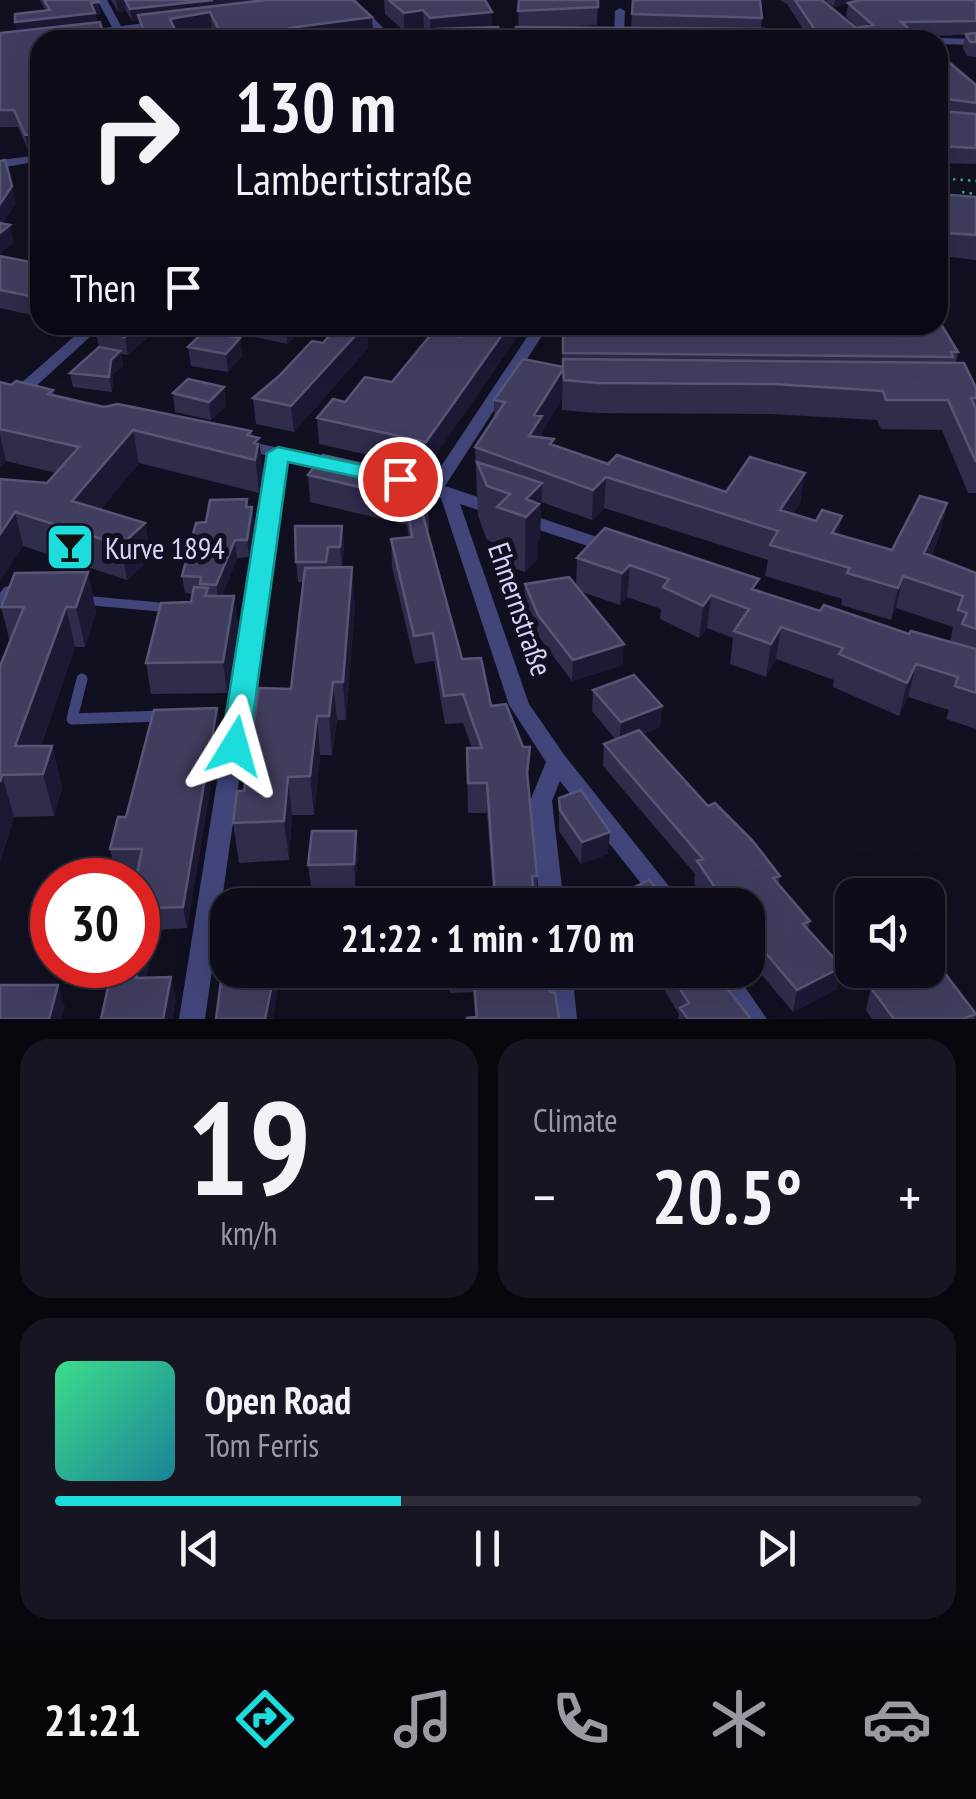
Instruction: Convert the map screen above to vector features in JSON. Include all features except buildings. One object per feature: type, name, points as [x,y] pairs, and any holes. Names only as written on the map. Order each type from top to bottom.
[{"type":"street","points":[[102,0],[119,30]]},
{"type":"street","points":[[332,3],[351,0],[380,30]]},
{"type":"street","points":[[619,30],[620,11]]},
{"type":"street","points":[[140,30],[178,22]]},
{"type":"street","points":[[948,41],[976,42]]},
{"type":"street","points":[[0,164],[30,160]]},
{"type":"street","points":[[17,395],[85,335]]},
{"type":"street","points":[[441,489],[536,335]]},
{"type":"street","points":[[508,379],[528,379]]},
{"type":"street","points":[[224,441],[441,489],[631,555]]},
{"type":"street","points":[[192,1019],[247,614],[278,453]]},
{"type":"street","name":"Ehnernstraße","points":[[441,489],[519,705],[556,762],[658,888]]},
{"type":"street","points":[[550,888],[541,801],[556,762]]},
{"type":"street","points":[[561,988],[564,1019]]},
{"type":"street","points":[[732,988],[754,1019]]},
{"type":"lane","points":[[0,600],[7,591],[24,593]]},
{"type":"lane","points":[[76,599],[184,610]]},
{"type":"lane","points":[[82,679],[72,718],[170,716]]},
{"type":"path","points":[[948,179],[976,181]]},
{"type":"path","points":[[962,192],[976,194]]},
{"type":"place","name":"Kurve 1894","points":[[70,547]]},
{"type":"route","points":[[235,746],[278,453],[400,479]]}]
